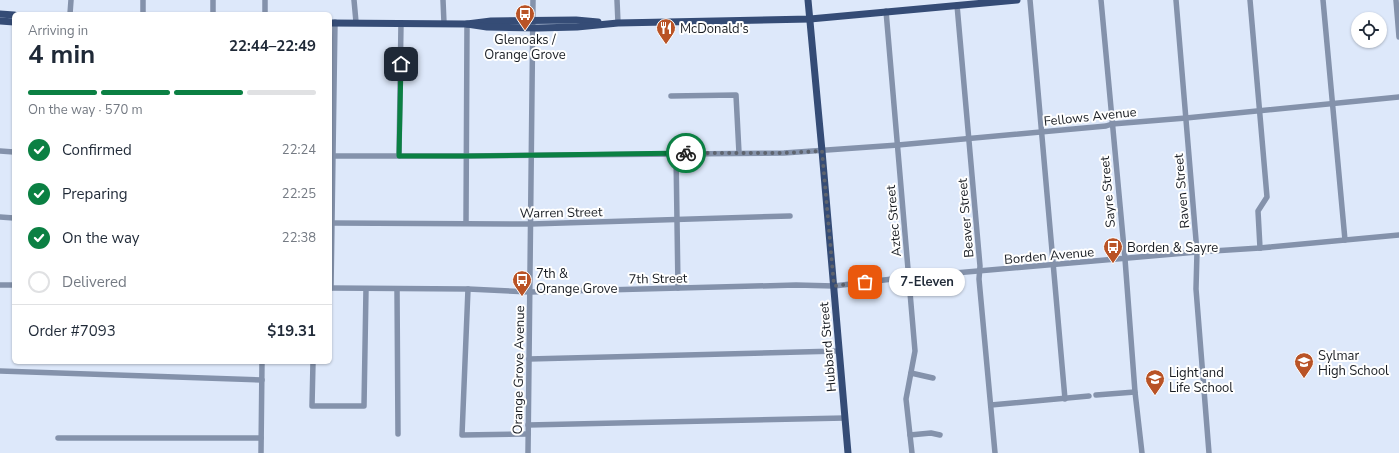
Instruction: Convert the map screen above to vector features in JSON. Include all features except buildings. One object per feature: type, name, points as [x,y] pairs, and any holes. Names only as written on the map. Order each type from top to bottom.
[{"type":"main road","name":"Hubbard Street","points":[[808,0],[848,453]]},
{"type":"main road","points":[[332,22],[467,24],[487,21],[577,27],[618,23],[810,18],[1017,0]]},
{"type":"main road","points":[[0,14],[12,15]]},
{"type":"main road","points":[[0,22],[12,22]]},
{"type":"street","points":[[70,0],[70,12]]},
{"type":"street","points":[[143,0],[143,12]]},
{"type":"street","points":[[213,0],[213,12]]},
{"type":"street","points":[[265,0],[265,12]]},
{"type":"street","points":[[354,0],[356,22]]},
{"type":"street","points":[[443,0],[444,24]]},
{"type":"street","name":"Orange Grove Avenue","points":[[528,453],[533,0]]},
{"type":"street","points":[[617,0],[618,23]]},
{"type":"street","points":[[1030,0],[1065,399]]},
{"type":"street","name":"Sayre Street","points":[[1101,0],[1125,259],[1135,392],[1142,453]]},
{"type":"street","name":"Raven Street","points":[[1176,0],[1197,252],[1196,289],[1209,453]]},
{"type":"street","points":[[1250,0],[1267,197],[1258,211],[1260,248]]},
{"type":"street","points":[[1323,0],[1345,240]]},
{"type":"street","points":[[1396,0],[1399,37]]},
{"type":"street","name":"Beaver Street","points":[[958,5],[995,453]]},
{"type":"street","name":"Aztec Street","points":[[886,11],[915,350],[906,399],[912,453]]},
{"type":"street","points":[[332,22],[332,223]]},
{"type":"street","points":[[399,156],[401,23]]},
{"type":"street","points":[[466,223],[467,24]]},
{"type":"street","points":[[671,96],[736,95],[739,153]]},
{"type":"street","name":"Fellows Avenue","points":[[332,156],[784,153],[822,151],[1041,133],[1106,126],[1112,124],[1399,97]]},
{"type":"street","points":[[0,151],[12,152]]},
{"type":"street","points":[[676,153],[678,288]]},
{"type":"street","name":"Warren Street","points":[[332,223],[531,224],[790,216]]},
{"type":"street","points":[[0,217],[12,218]]},
{"type":"street","name":"Borden Avenue","points":[[796,285],[834,286],[909,277],[1399,235]]},
{"type":"street","points":[[0,285],[12,285]]},
{"type":"street","name":"7th Street","points":[[332,288],[468,289],[530,292],[796,285]]},
{"type":"street","points":[[313,364],[312,406],[364,406],[366,289]]},
{"type":"street","points":[[397,289],[398,434]]},
{"type":"street","points":[[468,289],[462,436],[528,434]]},
{"type":"street","points":[[529,359],[838,351]]},
{"type":"street","points":[[261,453],[262,364]]},
{"type":"street","points":[[0,371],[262,380]]},
{"type":"street","points":[[911,373],[933,378]]},
{"type":"street","points":[[1096,395],[1135,392]]},
{"type":"street","points":[[990,405],[1089,396]]},
{"type":"street","points":[[528,424],[845,418]]},
{"type":"street","points":[[910,435],[931,433],[940,436]]},
{"type":"street","points":[[58,438],[261,438]]},
{"type":"way so far","points":[[686,153],[784,153],[822,151],[834,286],[865,282]]},
{"type":"place","name":"Glenoaks / Orange Grove","points":[[525,31]]},
{"type":"place","name":"McDonald's","points":[[666,45]]},
{"type":"place","name":"Borden & Sayre","points":[[1113,264]]},
{"type":"place","name":"7-Eleven","points":[[865,282]]},
{"type":"place","name":"7th & Orange Grove","points":[[522,297]]},
{"type":"place","name":"Sylmar High School","points":[[1304,379]]},
{"type":"place","name":"Light and Life School","points":[[1155,396]]},
{"type":"route","points":[[401,64],[399,156],[686,153]]}]
